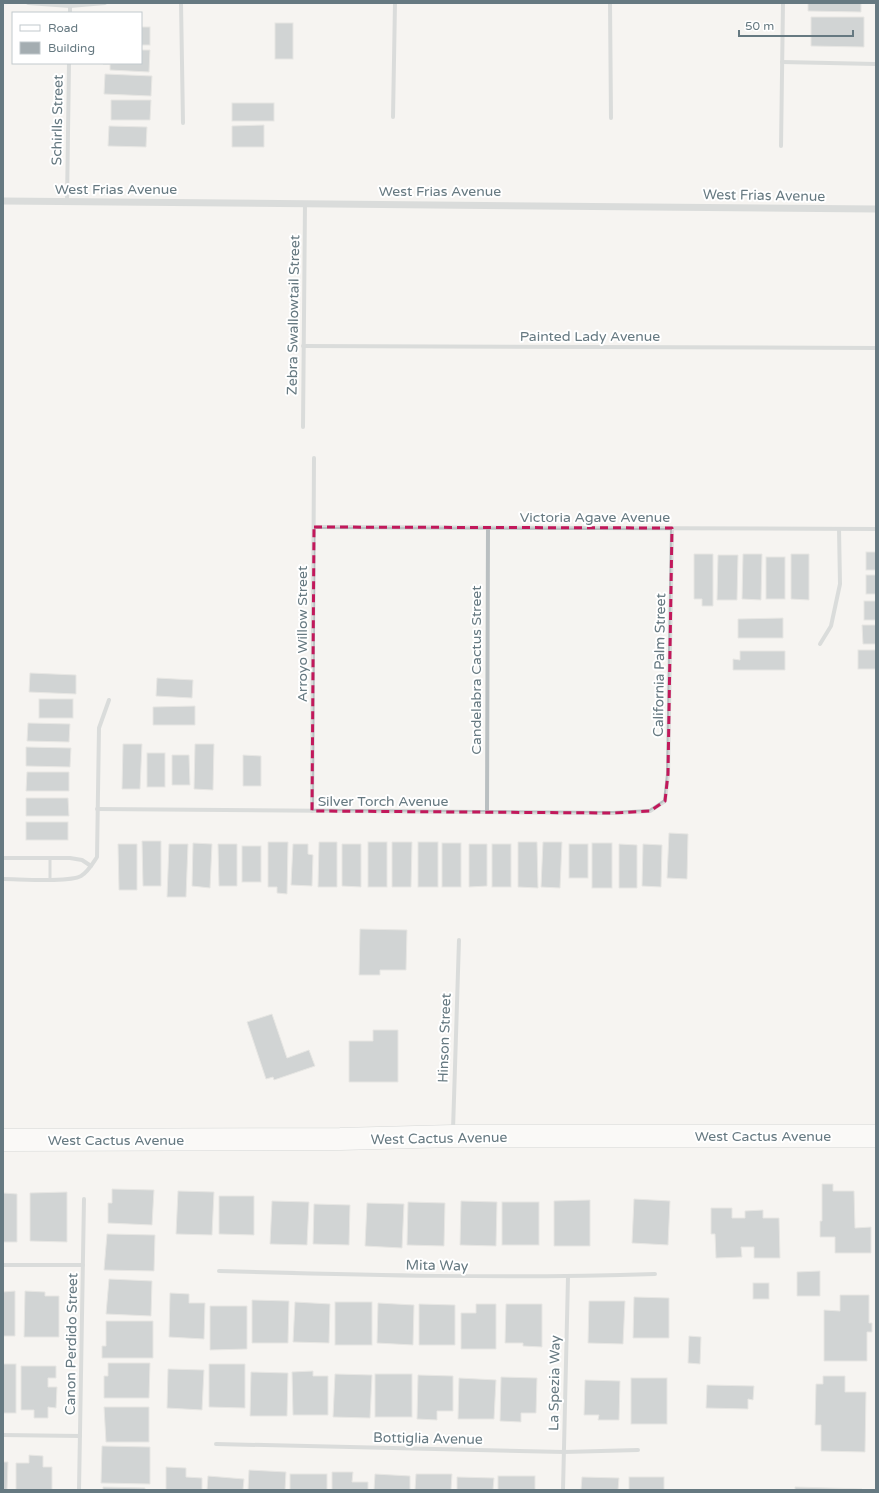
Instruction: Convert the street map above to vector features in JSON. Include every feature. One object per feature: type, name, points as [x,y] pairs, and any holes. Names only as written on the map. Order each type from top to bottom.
[{"type":"main road","name":"West Cactus Avenue","points":[[3,1140],[333,1139],[452,1136],[876,1136]]},
{"type":"street","points":[[28,3],[70,6],[105,3]]},
{"type":"street","points":[[181,3],[183,123]]},
{"type":"street","points":[[393,117],[395,3]]},
{"type":"street","points":[[610,3],[611,118]]},
{"type":"street","points":[[782,3],[782,146]]},
{"type":"street","points":[[70,6],[70,12]]},
{"type":"street","points":[[782,62],[876,64]]},
{"type":"street","name":"Schirlls Street","points":[[67,202],[69,64]]},
{"type":"street","name":"West Frias Avenue","points":[[3,202],[305,203],[876,209]]},
{"type":"street","name":"Zebra Swallowtail Street","points":[[303,427],[305,203]]},
{"type":"street","name":"Painted Lady Avenue","points":[[303,346],[876,348]]},
{"type":"street","name":"Arroyo Willow Street","points":[[312,811],[314,458]]},
{"type":"street","name":"Victoria Agave Avenue","points":[[314,527],[876,529]]},
{"type":"street","name":"Candelabra Cactus Street","points":[[487,812],[488,528]]},
{"type":"street","name":"California Palm Street","points":[[665,801],[668,774],[672,528]]},
{"type":"street","points":[[820,644],[831,626],[840,584],[840,529]]},
{"type":"street","points":[[3,879],[70,879],[82,876],[97,857],[99,728],[109,700]]},
{"type":"street","name":"Silver Torch Avenue","points":[[97,809],[614,813],[650,811],[665,801]]},
{"type":"street","points":[[3,858],[82,860],[91,866]]},
{"type":"street","name":"Hinson Street","points":[[452,1136],[459,940]]},
{"type":"street","name":"Canon Perdido Street","points":[[79,1490],[84,1199]]},
{"type":"street","points":[[3,1265],[83,1265]]},
{"type":"street","name":"Mita Way","points":[[219,1271],[568,1278],[654,1274]]},
{"type":"street","name":"La Spezia Way","points":[[563,1490],[568,1278]]},
{"type":"street","points":[[3,1435],[80,1436]]},
{"type":"street","name":"Bottiglia Avenue","points":[[216,1444],[564,1452],[638,1450]]},
{"type":"lane","points":[[50,859],[50,879]]},
{"type":"highlighted area","points":[[314,527],[672,528],[668,774],[665,801],[650,811],[613,813],[312,811]]},
{"type":"building","points":[[808,3],[861,3],[861,12],[808,11]]},
{"type":"building","points":[[811,17],[864,17],[864,47],[811,46]]},
{"type":"building","points":[[275,23],[293,23],[293,59],[275,59]]},
{"type":"building","points":[[142,27],[150,27],[150,45],[142,45]]},
{"type":"building","points":[[142,50],[150,50],[149,72],[110,70],[110,64],[142,64]]},
{"type":"building","points":[[105,74],[152,76],[151,96],[104,94]]},
{"type":"building","points":[[111,100],[151,100],[150,120],[111,120]]},
{"type":"building","points":[[232,103],[274,103],[274,121],[232,121]]},
{"type":"building","points":[[264,125],[264,147],[232,147],[232,126]]},
{"type":"building","points":[[109,126],[147,127],[146,147],[108,146]]},
{"type":"building","points":[[866,552],[876,552],[876,570],[866,570]]},
{"type":"building","points":[[694,554],[713,554],[713,606],[702,606],[702,599],[694,599]]},
{"type":"building","points":[[743,554],[762,554],[761,600],[742,599]]},
{"type":"building","points":[[791,554],[809,554],[809,600],[791,599]]},
{"type":"building","points":[[718,555],[738,555],[737,600],[717,600]]},
{"type":"building","points":[[766,557],[785,557],[785,599],[766,599]]},
{"type":"building","points":[[866,575],[876,575],[876,594],[866,594]]},
{"type":"building","points":[[864,601],[876,601],[876,620],[864,620]]},
{"type":"building","points":[[783,618],[783,638],[738,638],[738,619]]},
{"type":"building","points":[[862,625],[876,625],[876,644],[863,644]]},
{"type":"building","points":[[858,650],[876,650],[876,669],[858,669]]},
{"type":"building","points":[[740,651],[785,651],[785,670],[733,670],[733,659],[740,660]]},
{"type":"building","points":[[30,673],[76,675],[76,694],[29,692]]},
{"type":"building","points":[[157,678],[193,680],[192,698],[156,696]]},
{"type":"building","points":[[39,699],[73,699],[73,718],[39,718]]},
{"type":"building","points":[[195,706],[195,725],[153,725],[153,707]]},
{"type":"building","points":[[28,723],[70,724],[69,742],[27,741]]},
{"type":"building","points":[[123,744],[142,744],[140,789],[122,789]]},
{"type":"building","points":[[195,744],[214,744],[213,790],[194,789]]},
{"type":"building","points":[[26,747],[71,748],[70,767],[26,766]]},
{"type":"building","points":[[147,753],[165,753],[165,787],[147,787]]},
{"type":"building","points":[[172,755],[189,755],[190,785],[172,785]]},
{"type":"building","points":[[243,755],[261,756],[261,786],[243,786]]},
{"type":"building","points":[[27,772],[69,772],[69,791],[26,791]]},
{"type":"building","points":[[26,798],[68,798],[69,816],[26,816]]},
{"type":"building","points":[[26,822],[68,822],[68,840],[26,840]]},
{"type":"building","points":[[669,833],[688,834],[687,879],[667,878]]},
{"type":"building","points":[[142,841],[161,841],[161,886],[143,886]]},
{"type":"building","points":[[268,842],[288,842],[287,894],[277,893],[277,887],[268,887]]},
{"type":"building","points":[[319,842],[337,842],[337,887],[318,887]]},
{"type":"building","points":[[368,842],[387,842],[387,887],[368,887]]},
{"type":"building","points":[[392,842],[412,842],[411,887],[392,887]]},
{"type":"building","points":[[418,842],[438,842],[438,887],[418,887]]},
{"type":"building","points":[[518,842],[537,842],[538,888],[518,887]]},
{"type":"building","points":[[543,842],[562,842],[560,888],[541,887]]},
{"type":"building","points":[[193,843],[212,844],[210,888],[192,886]]},
{"type":"building","points":[[442,843],[461,843],[461,887],[442,887]]},
{"type":"building","points":[[592,843],[612,843],[612,888],[592,888]]},
{"type":"building","points":[[118,844],[137,844],[137,890],[119,890]]},
{"type":"building","points":[[169,844],[188,844],[186,897],[167,897]]},
{"type":"building","points":[[218,844],[237,844],[237,886],[219,886]]},
{"type":"building","points":[[293,844],[308,844],[308,854],[313,855],[312,886],[291,885]]},
{"type":"building","points":[[342,844],[361,844],[361,887],[342,886]]},
{"type":"building","points":[[469,844],[487,844],[487,886],[469,887]]},
{"type":"building","points":[[492,844],[511,844],[511,887],[492,887]]},
{"type":"building","points":[[569,844],[588,844],[588,878],[569,878]]},
{"type":"building","points":[[619,844],[637,845],[637,888],[619,888]]},
{"type":"building","points":[[643,844],[662,845],[661,887],[642,886]]},
{"type":"building","points":[[242,846],[261,846],[261,882],[242,882]]},
{"type":"building","points":[[360,929],[407,930],[406,970],[380,970],[380,975],[359,975]]},
{"type":"building","points":[[272,1014],[287,1058],[309,1050],[315,1066],[274,1080],[273,1077],[266,1079],[247,1022]]},
{"type":"building","points":[[373,1030],[398,1030],[398,1082],[349,1082],[349,1041],[373,1041]]},
{"type":"building","points":[[822,1184],[833,1184],[833,1191],[854,1191],[855,1228],[871,1227],[871,1253],[835,1253],[835,1237],[820,1237],[820,1221],[822,1221]]},
{"type":"building","points":[[112,1189],[154,1190],[152,1225],[108,1223],[108,1203],[112,1203]]},
{"type":"building","points":[[178,1191],[214,1192],[212,1235],[176,1234]]},
{"type":"building","points":[[67,1192],[67,1242],[30,1241],[30,1193]]},
{"type":"building","points":[[3,1193],[17,1194],[17,1242],[3,1242]]},
{"type":"building","points":[[219,1196],[254,1196],[254,1235],[219,1234]]},
{"type":"building","points":[[634,1199],[670,1201],[668,1245],[632,1243]]},
{"type":"building","points":[[590,1200],[590,1246],[554,1246],[554,1201]]},
{"type":"building","points":[[272,1201],[309,1202],[307,1245],[270,1244]]},
{"type":"building","points":[[461,1201],[497,1202],[496,1246],[460,1245]]},
{"type":"building","points":[[408,1202],[445,1203],[444,1246],[407,1245]]},
{"type":"building","points":[[502,1202],[539,1202],[539,1245],[502,1245]]},
{"type":"building","points":[[367,1203],[404,1204],[402,1248],[365,1246]]},
{"type":"building","points":[[314,1204],[350,1205],[349,1245],[313,1244]]},
{"type":"building","points":[[711,1208],[732,1208],[732,1218],[745,1218],[745,1211],[763,1210],[763,1218],[779,1218],[780,1258],[754,1258],[754,1247],[741,1247],[742,1257],[716,1258],[715,1234],[711,1234]]},
{"type":"building","points":[[107,1234],[155,1235],[154,1271],[104,1270]]},
{"type":"building","points":[[820,1271],[820,1296],[797,1296],[797,1272]]},
{"type":"building","points":[[109,1279],[152,1281],[151,1316],[106,1314]]},
{"type":"building","points":[[753,1283],[769,1283],[769,1299],[753,1299]]},
{"type":"building","points":[[15,1291],[15,1336],[3,1336],[3,1292]]},
{"type":"building","points":[[25,1291],[45,1292],[45,1296],[59,1296],[59,1337],[24,1337]]},
{"type":"building","points":[[170,1293],[189,1294],[189,1303],[205,1303],[204,1339],[169,1337]]},
{"type":"building","points":[[840,1295],[869,1295],[869,1323],[872,1323],[872,1332],[867,1332],[867,1361],[824,1361],[824,1310],[840,1311]]},
{"type":"building","points":[[634,1297],[669,1298],[669,1338],[633,1338]]},
{"type":"building","points":[[252,1300],[289,1301],[288,1343],[252,1343]]},
{"type":"building","points":[[589,1301],[625,1301],[623,1344],[588,1343]]},
{"type":"building","points":[[295,1302],[330,1304],[329,1343],[293,1342]]},
{"type":"building","points":[[335,1302],[372,1302],[372,1345],[335,1345]]},
{"type":"building","points":[[378,1303],[414,1305],[413,1345],[377,1343]]},
{"type":"building","points":[[419,1304],[455,1305],[455,1345],[419,1345]]},
{"type":"building","points":[[476,1304],[496,1304],[496,1349],[461,1349],[461,1313],[476,1313]]},
{"type":"building","points":[[506,1304],[542,1304],[542,1347],[523,1346],[523,1343],[505,1343]]},
{"type":"building","points":[[210,1306],[247,1306],[247,1349],[210,1350]]},
{"type":"building","points":[[106,1321],[153,1321],[153,1358],[102,1358],[102,1346],[106,1346]]},
{"type":"building","points":[[689,1336],[701,1337],[700,1364],[688,1363]]},
{"type":"building","points":[[108,1363],[150,1363],[149,1398],[104,1398],[104,1376],[108,1376]]},
{"type":"building","points":[[3,1364],[16,1364],[16,1413],[3,1413]]},
{"type":"building","points":[[209,1364],[245,1364],[245,1408],[209,1407]]},
{"type":"building","points":[[21,1366],[56,1366],[56,1378],[48,1378],[48,1387],[57,1387],[56,1408],[48,1407],[48,1418],[34,1418],[34,1410],[21,1410]]},
{"type":"building","points":[[168,1369],[204,1370],[202,1410],[167,1408]]},
{"type":"building","points":[[313,1371],[313,1376],[328,1376],[328,1415],[293,1415],[292,1372]]},
{"type":"building","points":[[251,1372],[288,1373],[287,1416],[250,1416]]},
{"type":"building","points":[[335,1374],[372,1375],[370,1418],[333,1417]]},
{"type":"building","points":[[375,1374],[412,1374],[412,1417],[375,1417]]},
{"type":"building","points":[[418,1375],[453,1376],[453,1411],[437,1411],[437,1420],[417,1419]]},
{"type":"building","points":[[823,1376],[845,1376],[845,1392],[866,1392],[865,1452],[821,1451],[821,1425],[815,1425],[816,1384],[823,1384]]},
{"type":"building","points":[[501,1377],[537,1378],[536,1413],[521,1413],[521,1422],[500,1421]]},
{"type":"building","points":[[459,1378],[496,1380],[494,1419],[458,1419]]},
{"type":"building","points":[[631,1378],[667,1378],[667,1424],[631,1424]]},
{"type":"building","points":[[585,1380],[620,1381],[619,1420],[598,1420],[599,1415],[584,1415]]},
{"type":"building","points":[[707,1385],[754,1386],[753,1400],[748,1399],[748,1409],[706,1408]]},
{"type":"building","points":[[104,1407],[149,1407],[149,1442],[106,1442]]},
{"type":"building","points":[[102,1446],[150,1447],[150,1484],[101,1483]]},
{"type":"building","points":[[29,1455],[43,1456],[43,1467],[52,1467],[52,1490],[16,1490],[16,1463],[29,1463]]},
{"type":"building","points":[[3,1462],[8,1462],[7,1490],[3,1490]]},
{"type":"building","points":[[166,1467],[186,1468],[186,1477],[202,1478],[202,1490],[166,1490]]},
{"type":"building","points":[[249,1470],[286,1472],[285,1490],[248,1490]]},
{"type":"building","points":[[332,1472],[353,1472],[352,1482],[368,1482],[368,1490],[332,1490]]},
{"type":"building","points":[[290,1474],[327,1474],[327,1490],[290,1490]]},
{"type":"building","points":[[375,1474],[410,1476],[410,1490],[374,1490]]},
{"type":"building","points":[[416,1474],[452,1474],[451,1490],[415,1490]]},
{"type":"building","points":[[208,1476],[244,1479],[243,1490],[207,1490]]},
{"type":"building","points":[[498,1476],[535,1476],[535,1490],[498,1490]]},
{"type":"building","points":[[457,1477],[494,1478],[493,1490],[457,1490]]},
{"type":"building","points":[[582,1477],[619,1478],[618,1490],[581,1490]]},
{"type":"building","points":[[629,1477],[664,1477],[664,1490],[629,1490]]},
{"type":"building","points":[[103,1487],[145,1488],[145,1490],[103,1490]]},
{"type":"building","points":[[795,1487],[862,1489],[862,1490],[795,1490]]}]
